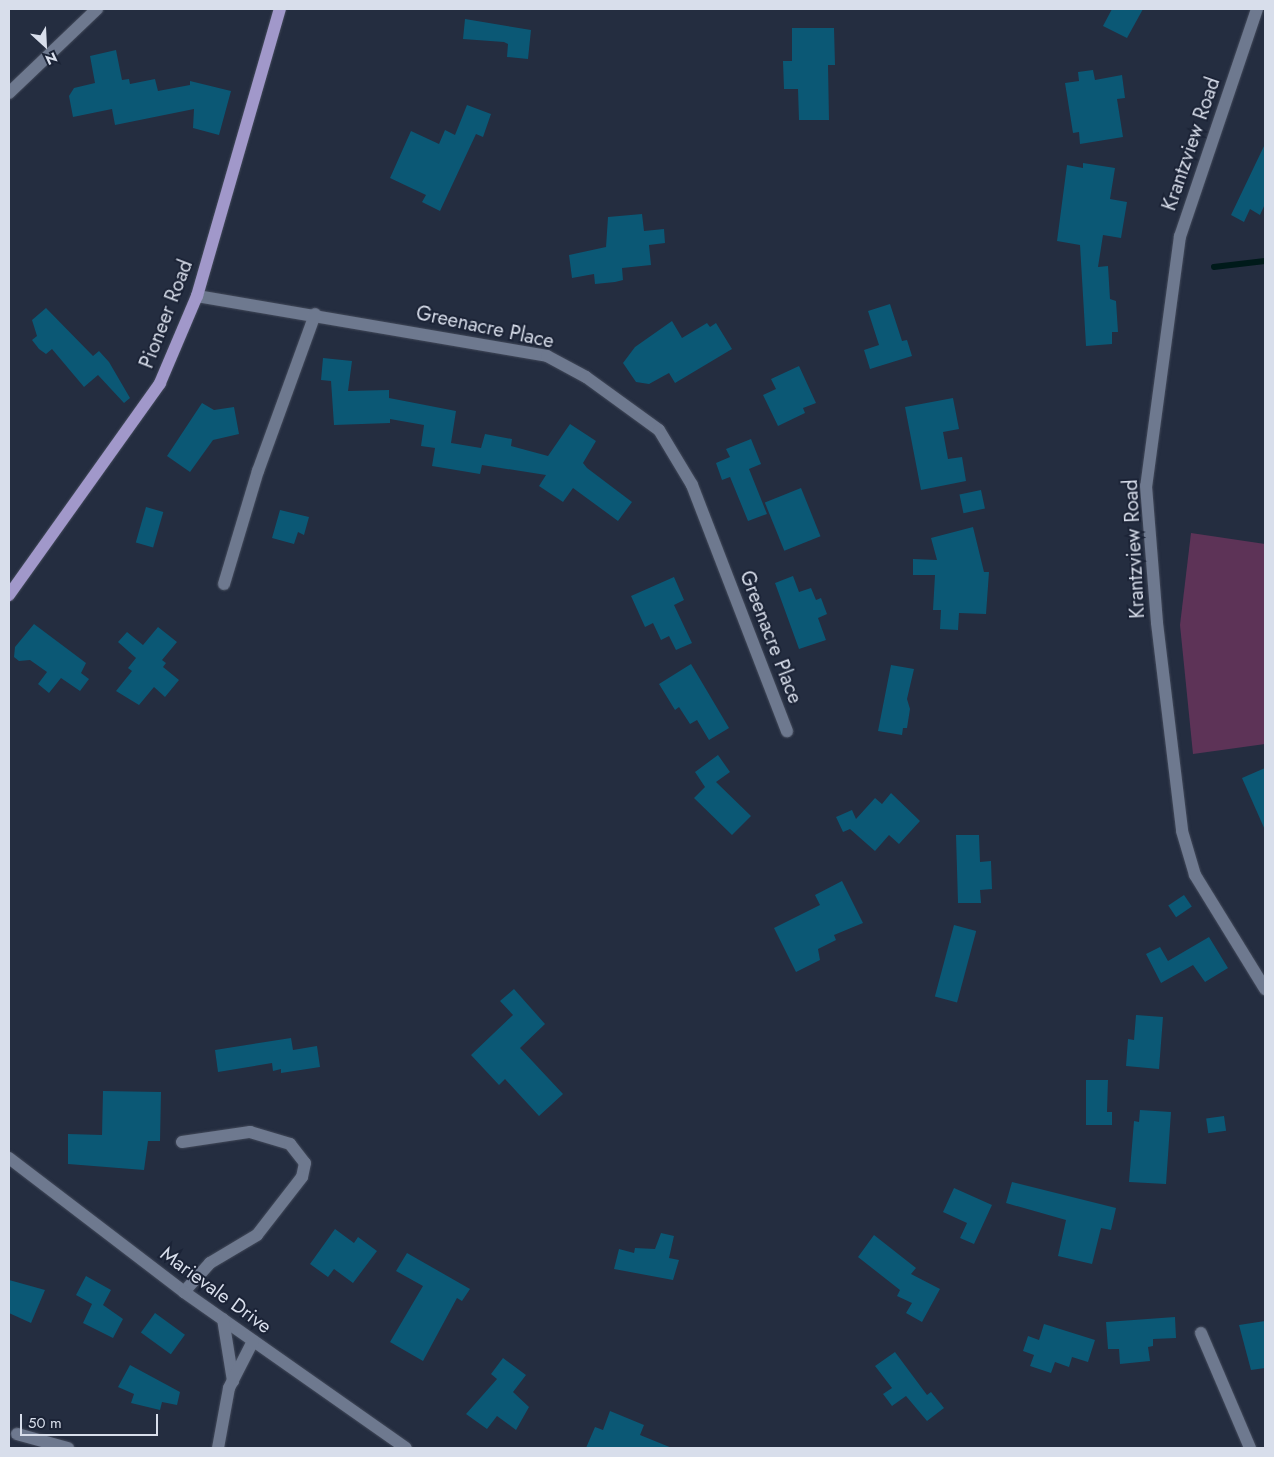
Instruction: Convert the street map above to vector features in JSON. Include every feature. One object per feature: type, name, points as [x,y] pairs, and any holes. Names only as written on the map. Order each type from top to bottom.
[{"type":"main road","name":"Pioneer Road","points":[[9,595],[160,383],[197,296],[280,9]]},
{"type":"street","points":[[9,93],[97,9]]},
{"type":"street","name":"Krantzview Road","points":[[1257,9],[1180,236],[1146,486],[1157,624],[1182,831],[1195,875],[1265,989]]},
{"type":"street","name":"Greenacre Place","points":[[197,296],[315,314],[548,356],[586,377],[660,430],[692,485],[787,732]]},
{"type":"street","points":[[224,584],[258,471],[315,314]]},
{"type":"street","points":[[182,1142],[250,1132],[290,1144],[305,1163],[302,1177],[257,1235],[210,1262],[184,1292]]},
{"type":"street","name":"Marievale Drive","points":[[9,1158],[184,1292],[406,1448]]},
{"type":"street","points":[[223,1319],[233,1380]]},
{"type":"street","points":[[1201,1333],[1250,1448]]},
{"type":"street","points":[[218,1448],[233,1380],[253,1341]]},
{"type":"street","points":[[17,1434],[68,1448]]},
{"type":"shaded area","points":[[1191,533],[1265,544],[1265,744],[1193,754],[1180,625]]},
{"type":"building","points":[[1112,9],[1143,9],[1127,38],[1103,26]]},
{"type":"building","points":[[465,19],[531,30],[528,59],[507,57],[508,44],[504,42],[463,39]]},
{"type":"building","points":[[792,28],[834,28],[835,65],[828,65],[829,120],[799,120],[798,89],[784,89],[783,61],[792,61]]},
{"type":"building","points":[[116,50],[122,80],[129,79],[130,84],[155,79],[158,91],[190,85],[190,81],[231,91],[219,135],[193,128],[194,109],[115,125],[112,109],[73,117],[69,96],[74,88],[95,83],[90,56]]},
{"type":"building","points":[[1093,70],[1095,80],[1122,75],[1125,98],[1117,99],[1123,137],[1080,144],[1079,132],[1073,133],[1065,83],[1079,81],[1078,72]]},
{"type":"building","points":[[467,105],[491,114],[483,137],[476,134],[440,211],[422,202],[426,195],[390,178],[411,131],[439,144],[445,130],[455,135]]},
{"type":"building","points":[[1265,144],[1265,204],[1260,215],[1250,209],[1244,222],[1231,215]]},
{"type":"building","points":[[1083,163],[1115,168],[1110,199],[1127,202],[1121,238],[1103,235],[1098,267],[1108,266],[1110,299],[1116,301],[1118,332],[1112,332],[1112,344],[1086,346],[1080,245],[1057,241],[1067,165],[1083,168]]},
{"type":"building","points":[[642,214],[644,231],[664,229],[665,243],[649,245],[651,265],[622,268],[623,280],[615,282],[595,284],[594,274],[572,278],[569,255],[606,247],[608,217]]},
{"type":"building","points":[[890,304],[902,341],[907,340],[912,356],[870,369],[864,350],[879,345],[868,311]]},
{"type":"building","points":[[46,308],[93,356],[99,351],[109,362],[130,398],[124,403],[98,375],[84,387],[52,349],[46,354],[39,349],[32,340],[37,336],[32,320]]},
{"type":"building","points":[[672,321],[682,338],[707,323],[710,327],[716,323],[732,349],[675,383],[669,373],[649,384],[636,382],[623,363],[635,347]]},
{"type":"building","points":[[323,358],[352,361],[348,391],[389,390],[389,398],[456,411],[451,443],[481,448],[485,434],[512,439],[511,446],[548,456],[570,424],[596,441],[583,463],[632,502],[618,521],[573,488],[563,502],[539,486],[546,475],[482,465],[480,474],[432,466],[435,448],[421,446],[424,425],[390,419],[390,423],[334,425],[331,381],[321,380]]},
{"type":"building","points":[[799,366],[816,403],[803,408],[805,413],[778,426],[763,395],[776,389],[771,379]]},
{"type":"building","points":[[953,398],[959,429],[943,432],[948,459],[962,457],[966,481],[921,490],[905,407]]},
{"type":"building","points":[[202,403],[214,410],[234,407],[239,434],[213,440],[190,472],[167,456]]},
{"type":"building","points":[[751,439],[761,464],[749,469],[767,514],[748,521],[730,477],[722,480],[716,463],[730,457],[726,449]]},
{"type":"building","points":[[801,488],[820,536],[784,551],[765,503]]},
{"type":"building","points":[[981,490],[985,509],[963,513],[959,495]]},
{"type":"building","points":[[146,507],[163,512],[153,548],[136,543]]},
{"type":"building","points":[[280,510],[309,517],[304,535],[298,532],[294,544],[272,538]]},
{"type":"building","points":[[973,527],[984,572],[989,572],[986,614],[959,613],[958,630],[940,629],[941,610],[933,610],[935,575],[913,575],[913,559],[937,560],[931,538]]},
{"type":"building","points":[[793,576],[799,592],[811,588],[816,600],[821,598],[827,614],[818,618],[826,640],[799,649],[775,583]]},
{"type":"building","points":[[674,577],[684,600],[674,605],[692,643],[676,650],[669,636],[661,640],[653,623],[645,627],[631,596]]},
{"type":"building","points":[[34,624],[86,663],[81,673],[89,679],[80,691],[61,678],[49,693],[38,684],[47,672],[30,660],[19,661],[14,657],[15,647]]},
{"type":"building","points":[[158,627],[177,642],[162,660],[166,663],[163,667],[179,680],[165,697],[154,687],[139,705],[116,691],[132,671],[128,668],[136,658],[118,642],[127,632],[143,645]]},
{"type":"building","points":[[691,664],[729,728],[709,740],[697,720],[690,724],[679,707],[675,710],[659,684]]},
{"type":"building","points":[[891,665],[914,669],[907,699],[910,709],[907,728],[903,728],[902,735],[878,731]]},
{"type":"building","points":[[718,755],[730,772],[716,782],[751,816],[732,835],[694,798],[705,787],[695,772]]},
{"type":"building","points":[[1265,768],[1265,830],[1242,778]]},
{"type":"building","points":[[891,793],[920,821],[899,844],[889,835],[875,851],[850,829],[843,832],[836,817],[852,810],[856,819],[875,798],[882,804]]},
{"type":"building","points":[[956,835],[979,835],[980,862],[991,861],[992,889],[980,890],[981,903],[958,903]]},
{"type":"building","points":[[842,881],[863,923],[834,935],[836,940],[818,949],[820,960],[796,972],[774,928],[820,905],[815,895]]},
{"type":"building","points":[[1184,895],[1192,907],[1176,917],[1168,906]]},
{"type":"building","points":[[954,925],[976,931],[957,1002],[935,996]]},
{"type":"building","points":[[1209,937],[1228,968],[1205,982],[1193,965],[1161,983],[1146,954],[1160,947],[1168,961]]},
{"type":"building","points":[[514,989],[545,1024],[520,1048],[563,1094],[539,1116],[505,1079],[499,1085],[471,1055],[513,1015],[500,1001]]},
{"type":"building","points":[[1136,1015],[1163,1017],[1159,1069],[1126,1066],[1128,1039],[1134,1040]]},
{"type":"building","points":[[291,1038],[293,1050],[317,1046],[320,1067],[281,1073],[281,1069],[273,1071],[272,1063],[218,1072],[215,1050]]},
{"type":"building","points":[[1086,1080],[1108,1080],[1107,1112],[1112,1112],[1112,1125],[1086,1125]]},
{"type":"building","points":[[103,1091],[161,1092],[160,1141],[148,1141],[144,1170],[68,1164],[68,1134],[102,1135]]},
{"type":"building","points":[[1140,1110],[1171,1112],[1166,1184],[1129,1182],[1134,1121],[1139,1122]]},
{"type":"building","points":[[1224,1116],[1226,1131],[1208,1133],[1206,1119]]},
{"type":"building","points":[[1012,1182],[1116,1208],[1111,1230],[1101,1228],[1092,1264],[1058,1256],[1066,1220],[1006,1203]]},
{"type":"building","points":[[954,1188],[992,1205],[974,1244],[960,1238],[967,1223],[943,1212]]},
{"type":"building","points":[[335,1229],[354,1243],[358,1237],[377,1251],[353,1283],[334,1269],[328,1277],[310,1264]]},
{"type":"building","points":[[661,1233],[674,1236],[669,1258],[679,1260],[673,1280],[614,1269],[619,1249],[634,1253],[635,1248],[655,1249]]},
{"type":"building","points":[[874,1235],[916,1268],[911,1274],[940,1289],[922,1322],[906,1313],[912,1303],[897,1296],[900,1290],[858,1257]]},
{"type":"building","points":[[407,1253],[470,1289],[462,1301],[457,1298],[423,1361],[390,1342],[423,1286],[396,1271]]},
{"type":"building","points":[[86,1276],[111,1290],[103,1305],[123,1319],[113,1338],[83,1323],[92,1304],[76,1295]]},
{"type":"building","points":[[9,1280],[45,1290],[31,1323],[9,1313]]},
{"type":"building","points":[[155,1313],[185,1335],[171,1354],[141,1332]]},
{"type":"building","points":[[1175,1317],[1176,1338],[1153,1339],[1153,1346],[1148,1347],[1150,1361],[1120,1364],[1119,1349],[1108,1349],[1106,1322]]},
{"type":"building","points":[[1265,1321],[1265,1368],[1251,1370],[1239,1325]]},
{"type":"building","points":[[1044,1324],[1095,1340],[1088,1362],[1072,1357],[1069,1367],[1055,1362],[1051,1373],[1030,1366],[1034,1355],[1023,1351],[1028,1336],[1039,1340]]},
{"type":"building","points":[[895,1352],[927,1395],[931,1392],[944,1408],[927,1421],[906,1396],[892,1406],[883,1394],[892,1388],[875,1366]]},
{"type":"building","points":[[503,1358],[526,1375],[513,1392],[529,1407],[516,1430],[497,1416],[487,1429],[466,1414],[497,1379],[491,1374]]},
{"type":"building","points":[[130,1365],[180,1392],[177,1405],[162,1402],[160,1410],[131,1403],[134,1394],[118,1387]]},
{"type":"building","points":[[610,1411],[644,1425],[640,1435],[672,1448],[586,1448],[595,1427],[603,1430]]},
{"type":"waterway","points":[[1214,267],[1265,261]]}]
